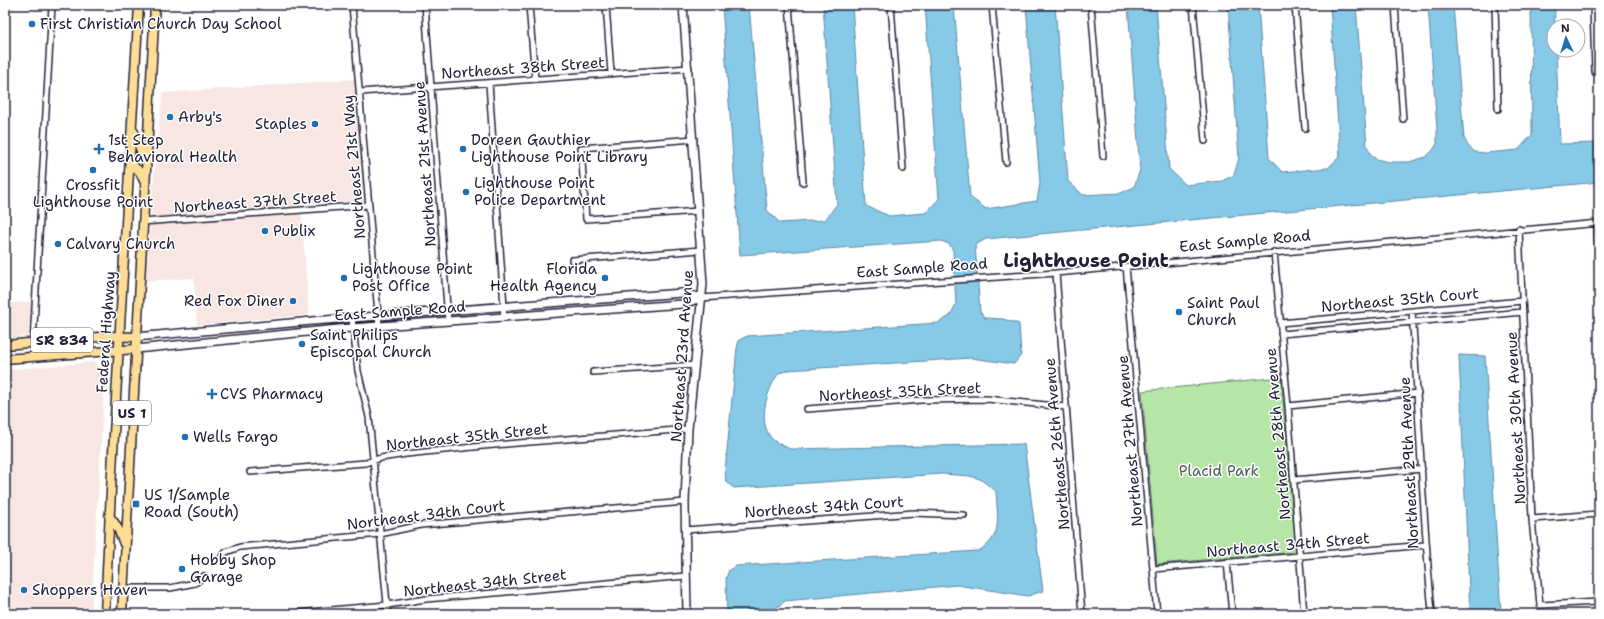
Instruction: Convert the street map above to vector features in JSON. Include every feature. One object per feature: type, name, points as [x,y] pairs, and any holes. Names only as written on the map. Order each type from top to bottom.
[{"type":"main road","name":"Federal Highway","points":[[105,614],[118,350],[139,5]]},
{"type":"main road","name":"Federal Highway","points":[[122,614],[144,184],[155,5]]},
{"type":"main road","points":[[132,128],[141,151],[146,157]]},
{"type":"main road","points":[[130,163],[140,172],[144,184]]},
{"type":"main road","name":"East Sample Road","points":[[5,345],[120,336],[136,337]]},
{"type":"main road","name":"East Sample Road","points":[[5,359],[136,348]]},
{"type":"main road","points":[[109,516],[115,522],[120,531],[125,550]]},
{"type":"street","points":[[33,343],[52,5]]},
{"type":"street","name":"Northeast 21st Way","points":[[352,5],[379,326]]},
{"type":"street","name":"Northeast 21st Avenue","points":[[425,5],[448,321]]},
{"type":"street","points":[[529,5],[535,79]]},
{"type":"street","points":[[606,5],[611,73]]},
{"type":"street","name":"Northeast 23rd Avenue","points":[[683,5],[694,139],[703,284],[688,430],[685,502],[687,614]]},
{"type":"street","points":[[789,5],[803,182]]},
{"type":"street","points":[[891,5],[903,169]]},
{"type":"street","points":[[992,5],[1006,162]]},
{"type":"street","points":[[1091,5],[1103,156]]},
{"type":"street","points":[[1193,5],[1204,141]]},
{"type":"street","points":[[1295,5],[1305,128]]},
{"type":"street","points":[[1395,5],[1403,119]]},
{"type":"street","points":[[1495,5],[1498,109]]},
{"type":"street","points":[[1593,5],[1595,72]]},
{"type":"street","name":"Northeast 38th Street","points":[[360,92],[688,68]]},
{"type":"street","points":[[488,83],[504,307],[503,318]]},
{"type":"street","points":[[694,139],[581,148],[586,218],[699,211]]},
{"type":"street","name":"Northeast 37th Street","points":[[142,222],[370,205]]},
{"type":"street","points":[[1598,223],[1599,272]]},
{"type":"street","name":"East Sample Road","points":[[136,348],[219,342],[353,328],[683,304],[701,298],[1056,273],[1519,229],[1598,223]]},
{"type":"street","name":"Northeast 30th Avenue","points":[[1519,229],[1532,519],[1540,605],[1599,602]]},
{"type":"street","points":[[572,260],[701,250]]},
{"type":"street","name":"Northeast 28th Avenue","points":[[1274,252],[1288,406],[1304,614]]},
{"type":"street","name":"Northeast 27th Avenue","points":[[1126,266],[1157,614]]},
{"type":"street","name":"Northeast 26th Avenue","points":[[1056,273],[1082,614]]},
{"type":"street","name":"East Sample Road","points":[[136,337],[312,321],[635,297],[682,294],[701,298]]},
{"type":"street","points":[[635,297],[636,308]]},
{"type":"street","name":"Northeast 35th Court","points":[[1280,323],[1522,301]]},
{"type":"street","name":"Northeast 29th Avenue","points":[[1412,311],[1418,393],[1425,545],[1432,611],[1429,614]]},
{"type":"street","name":"Northeast 35th Court","points":[[1281,334],[1523,312]]},
{"type":"street","points":[[352,318],[358,371],[368,406],[388,614]]},
{"type":"street","points":[[305,332],[312,326],[312,321]]},
{"type":"street","points":[[593,372],[695,365]]},
{"type":"street","points":[[1288,406],[1418,393]]},
{"type":"street","name":"Northeast 35th Street","points":[[807,409],[922,400],[987,399],[1066,407]]},
{"type":"street","name":"Northeast 35th Street","points":[[250,472],[373,461],[381,458],[406,454],[483,446],[688,430]]},
{"type":"street","points":[[1294,480],[1422,469]]},
{"type":"street","name":"Northeast 34th Court","points":[[221,558],[226,552],[240,547],[380,534],[421,525],[685,502]]},
{"type":"street","name":"Northeast 34th Court","points":[[685,530],[914,513],[964,515]]},
{"type":"street","points":[[1532,519],[1599,514]]},
{"type":"street","name":"Northeast 34th Street","points":[[1154,569],[1425,545]]},
{"type":"street","points":[[1227,562],[1232,614]]},
{"type":"street","points":[[123,588],[170,588],[195,583],[204,576]]},
{"type":"street","name":"Northeast 34th Street","points":[[286,614],[387,605],[426,598],[686,576]]},
{"type":"shaded area","points":[[357,79],[365,200],[301,205],[309,315],[197,325],[194,278],[146,281],[156,149],[163,93]]},
{"type":"shaded area","points":[[33,301],[28,336],[5,339],[5,304]]},
{"type":"shaded area","points":[[94,362],[105,373],[91,614],[5,614],[5,370]]},
{"type":"green space","name":"Placid Park","points":[[1281,377],[1296,552],[1157,564],[1142,391]]},
{"type":"water","points":[[722,5],[749,5],[767,210],[780,223],[825,220],[837,204],[823,5],[852,5],[866,206],[889,216],[925,213],[939,199],[925,5],[954,5],[970,197],[986,209],[1037,201],[1040,183],[1026,5],[1055,5],[1068,181],[1083,195],[1121,193],[1134,187],[1140,170],[1128,5],[1156,5],[1169,169],[1186,185],[1222,181],[1234,175],[1239,158],[1228,5],[1258,5],[1269,158],[1282,172],[1328,168],[1340,156],[1330,5],[1356,5],[1367,146],[1371,155],[1376,159],[1389,162],[1409,162],[1426,157],[1437,144],[1428,5],[1453,5],[1464,138],[1468,146],[1475,152],[1486,153],[1518,150],[1532,135],[1531,5],[1555,5],[1555,18],[1546,18],[1546,58],[1556,58],[1560,144],[1599,143],[1599,182],[986,239],[975,245],[980,312],[985,318],[1003,319],[1019,324],[1021,355],[1014,364],[971,358],[789,370],[779,373],[767,397],[764,416],[765,425],[773,440],[790,449],[1024,444],[1043,591],[1028,596],[957,585],[785,601],[769,614],[727,614],[726,578],[729,570],[736,566],[978,551],[992,539],[997,526],[998,518],[996,491],[980,479],[970,476],[942,474],[734,488],[726,482],[725,471],[739,340],[747,336],[938,323],[950,316],[956,304],[953,250],[949,244],[941,241],[740,255]]},
{"type":"water","points":[[1459,355],[1485,356],[1501,614],[1470,614]]},
{"type":"place","name":"First Christian Church Day School","points":[[32,24]]},
{"type":"place","name":"Arby's","points":[[170,117]]},
{"type":"place","name":"Staples","points":[[315,124]]},
{"type":"place","name":"1st Step Behavioral Health","points":[[99,149]]},
{"type":"place","name":"Doreen Gauthier Lighthouse Point Library","points":[[463,149]]},
{"type":"place","name":"Crossfit Lighthouse Point","points":[[93,170]]},
{"type":"place","name":"Lighthouse Point Police Department","points":[[466,192]]},
{"type":"place","name":"Publix","points":[[265,231]]},
{"type":"place","name":"Calvary Church","points":[[58,244]]},
{"type":"place","name":"Lighthouse Point Post Office","points":[[344,278]]},
{"type":"place","name":"Florida Health Agency","points":[[605,278]]},
{"type":"place","name":"Red Fox Diner","points":[[293,301]]},
{"type":"place","name":"Saint Paul Church","points":[[1179,312]]},
{"type":"place","name":"Saint Philips Episcopal Church","points":[[302,344]]},
{"type":"place","name":"CVS Pharmacy","points":[[212,394]]},
{"type":"place","name":"Wells Fargo","points":[[185,437]]},
{"type":"place","name":"US 1/Sample Road (South)","points":[[136,504]]},
{"type":"place","name":"Hobby Shop Garage","points":[[182,569]]},
{"type":"place","name":"Shoppers Haven","points":[[24,590]]},
{"type":"district","name":"Lighthouse Point","points":[[1086,260]]}]
